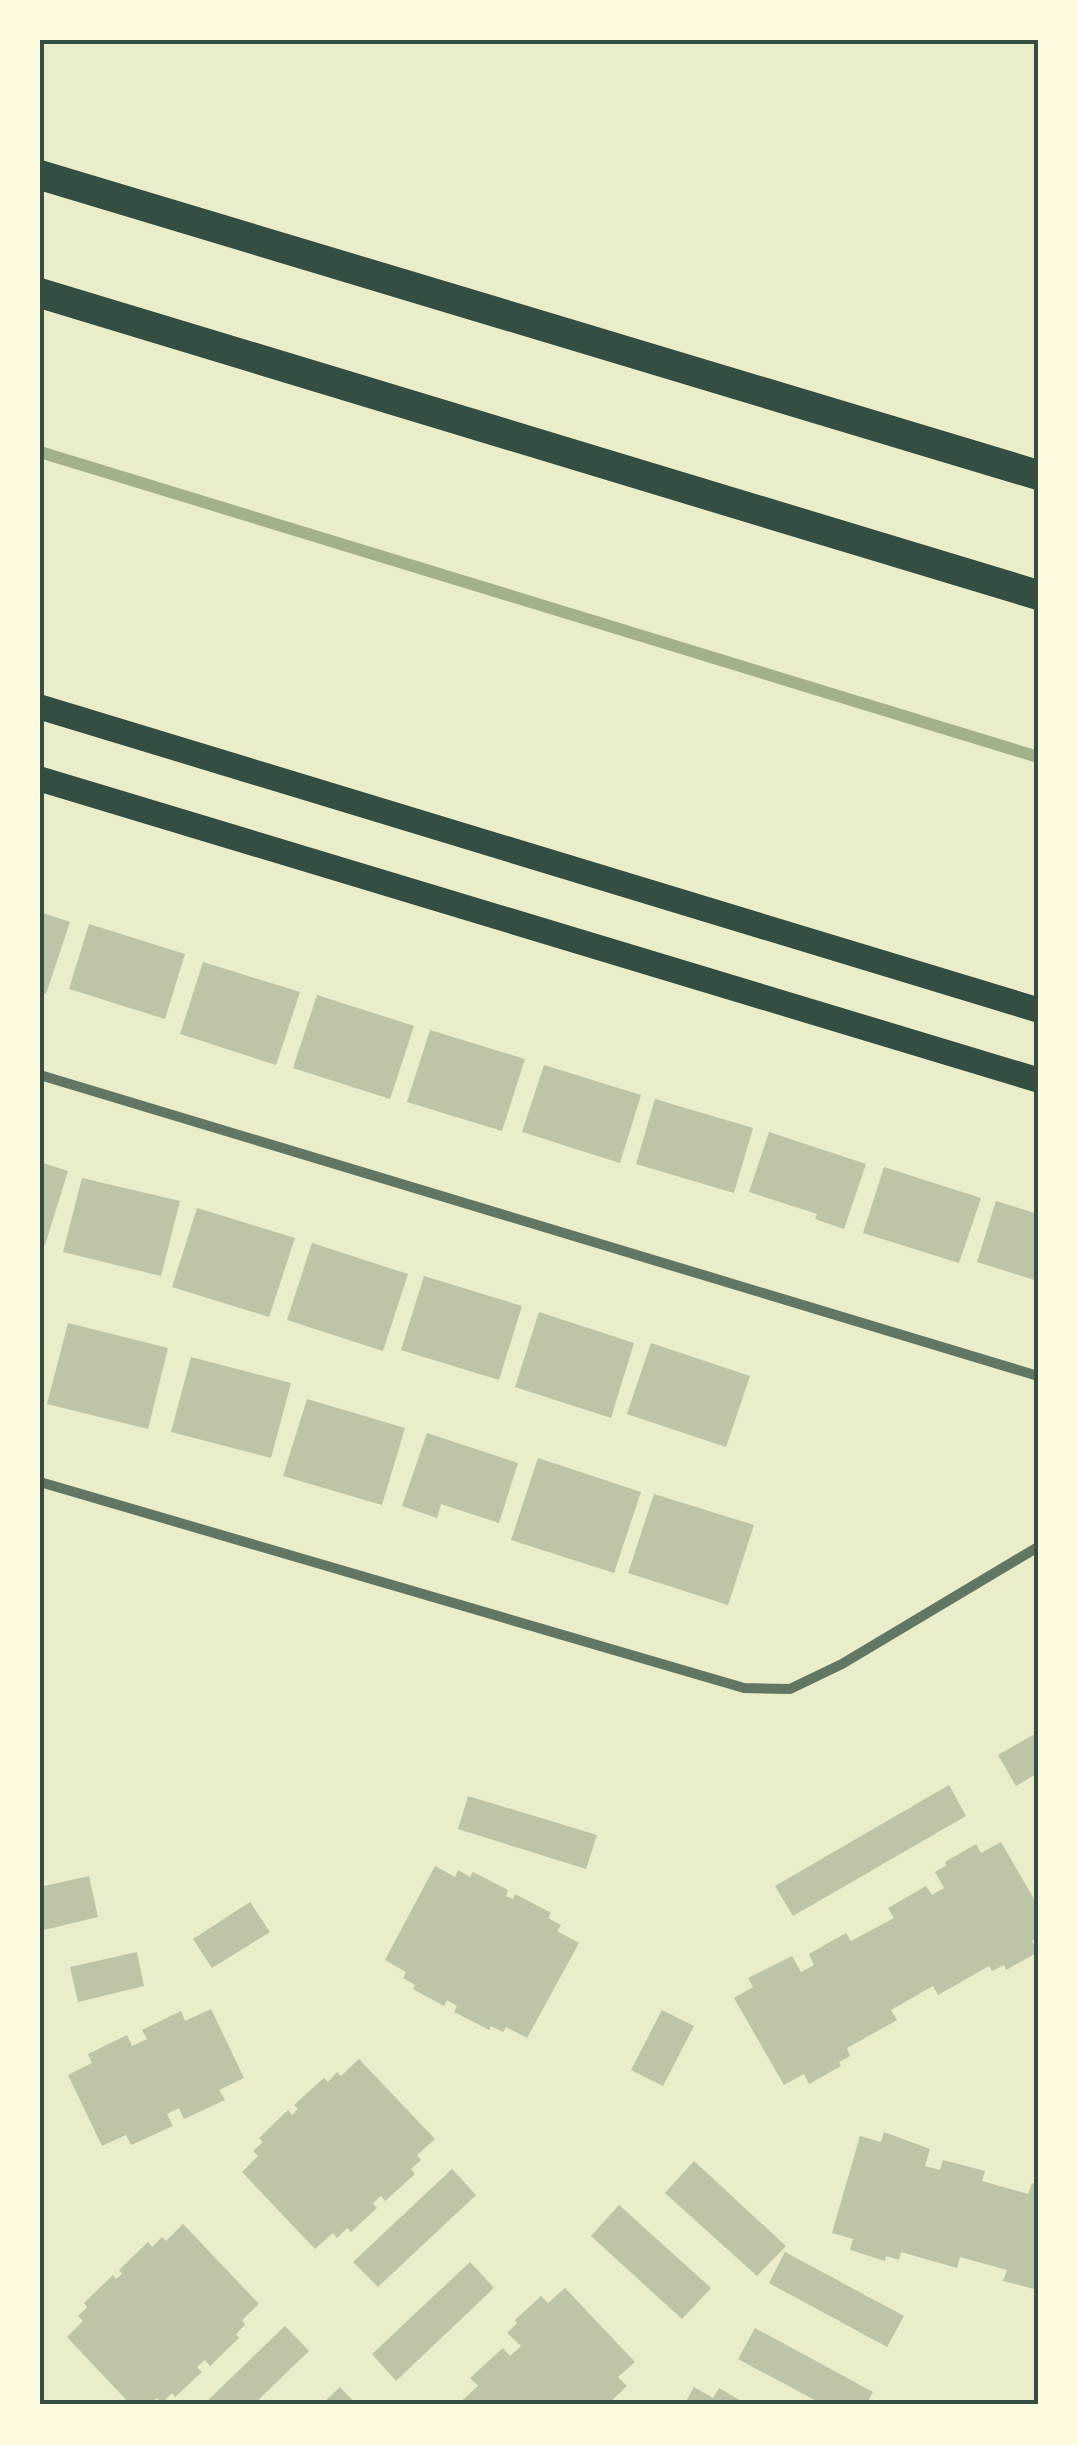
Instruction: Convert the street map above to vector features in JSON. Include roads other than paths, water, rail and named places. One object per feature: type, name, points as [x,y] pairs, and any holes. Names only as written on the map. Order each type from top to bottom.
[{"type":"highway","points":[[40,175],[1038,475]]},
{"type":"highway","points":[[40,293],[1038,595]]},
{"type":"main road","points":[[40,707],[1038,1010]]},
{"type":"main road","points":[[40,779],[1038,1080]]},
{"type":"street","points":[[40,1075],[1038,1376]]},
{"type":"street","points":[[40,1482],[744,1688],[790,1690],[842,1664],[1038,1547]]},
{"type":"waterway","points":[[40,452],[1038,757]]}]
